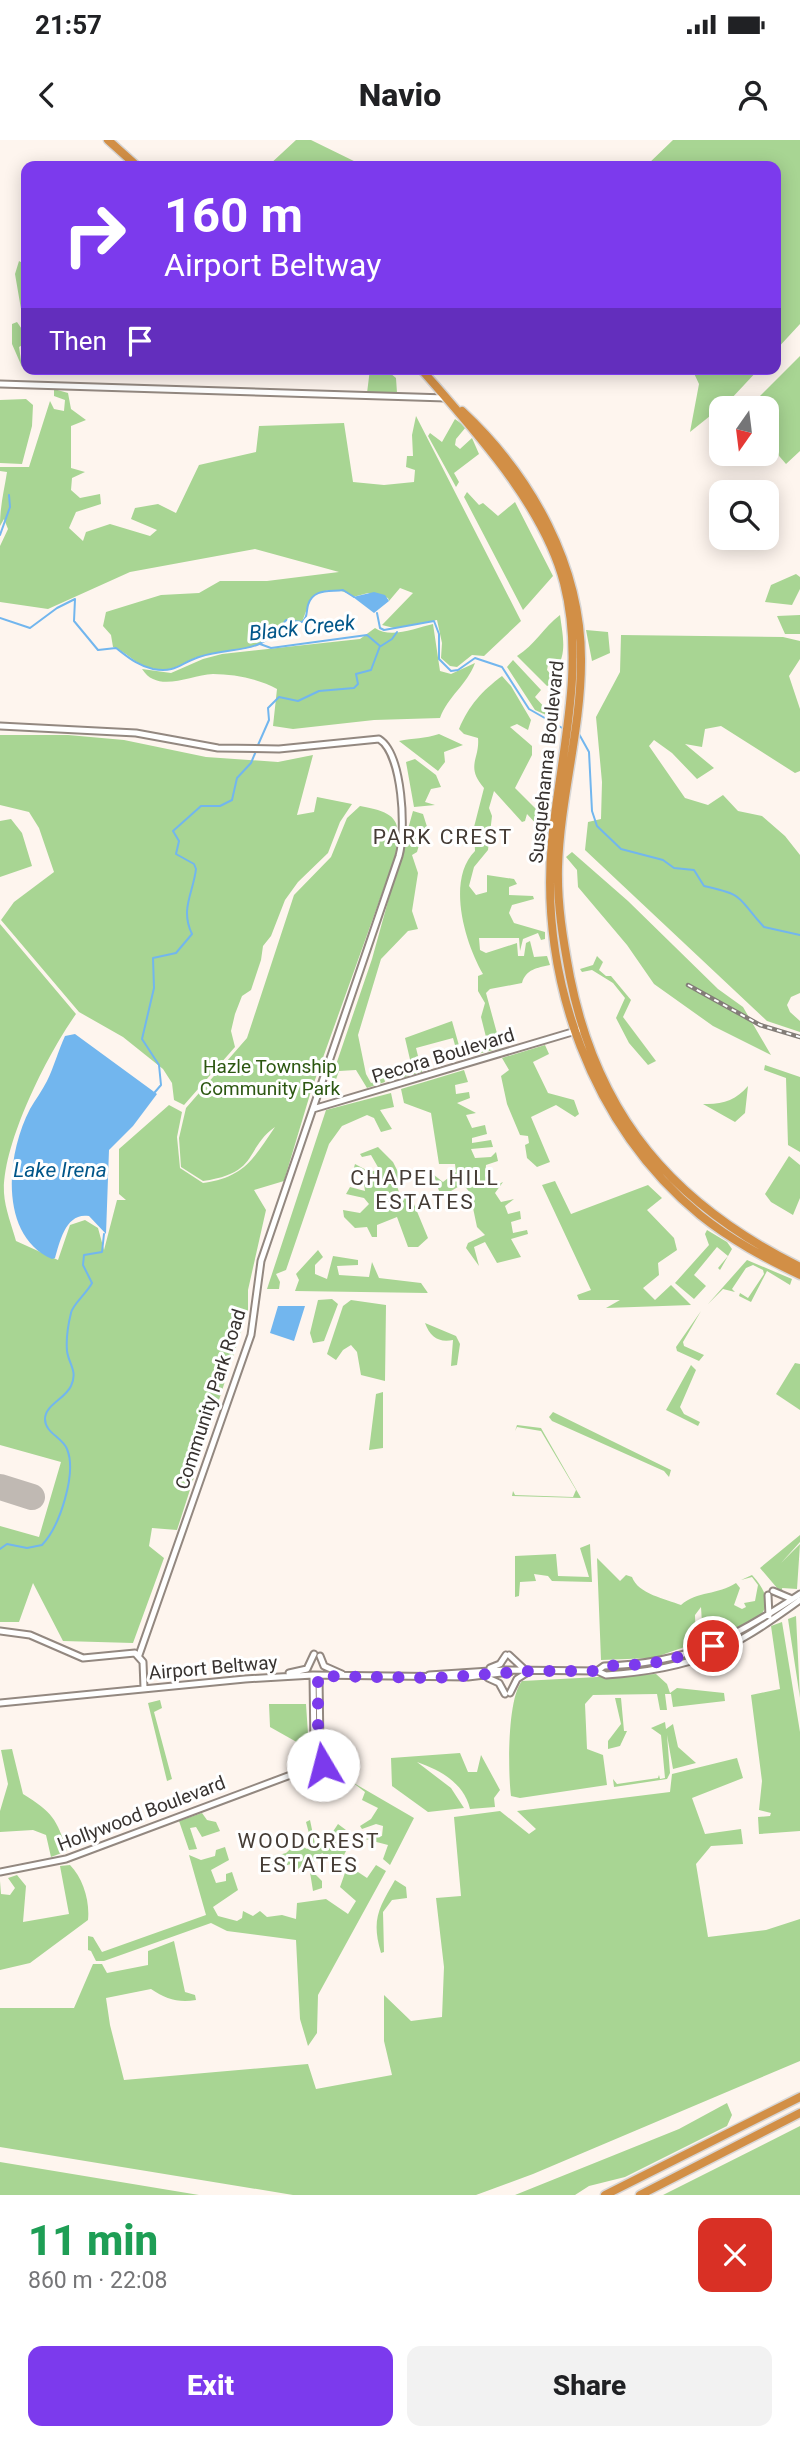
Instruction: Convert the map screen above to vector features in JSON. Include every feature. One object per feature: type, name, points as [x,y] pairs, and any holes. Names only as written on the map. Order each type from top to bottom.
[{"type":"highway","points":[[108,140],[131,161]]},
{"type":"highway","name":"Susquehanna Boulevard","points":[[426,375],[474,424],[532,493],[565,562],[580,636],[582,663],[568,738],[558,896],[561,933],[578,1031],[604,1098],[621,1126],[657,1173],[700,1215],[728,1236],[800,1275]]},
{"type":"highway","name":"Susquehanna Boulevard","points":[[578,1031],[612,1098],[643,1144],[674,1180],[731,1228],[800,1267]]},
{"type":"highway","points":[[605,2195],[800,2097]]},
{"type":"highway","points":[[640,2195],[800,2113]]},
{"type":"street","points":[[0,384],[446,398]]},
{"type":"street","name":"Community Park Road","points":[[0,726],[136,733],[218,748],[279,748],[379,739],[387,746],[402,803],[404,839],[367,956],[261,1261],[251,1335],[139,1655]]},
{"type":"street","name":"Pecora Boulevard","points":[[313,1109],[578,1031]]},
{"type":"street","points":[[769,1616],[770,1593],[792,1599]]},
{"type":"street","name":"Airport Beltway","points":[[597,1671],[604,1666],[647,1664],[692,1654],[726,1640],[769,1616],[800,1594]]},
{"type":"street","name":"Airport Beltway","points":[[0,1703],[245,1679],[316,1675],[429,1675],[530,1671],[597,1671],[606,1675],[632,1673],[690,1664],[738,1643],[800,1600]]},
{"type":"street","points":[[0,1631],[30,1634],[83,1658],[132,1652],[139,1655],[144,1688]]},
{"type":"street","points":[[245,1679],[307,1669],[317,1655],[324,1667],[352,1676]]},
{"type":"street","points":[[468,1674],[495,1667],[508,1655],[517,1665],[530,1671]]},
{"type":"street","points":[[468,1674],[494,1679],[508,1694],[517,1679],[530,1671]]},
{"type":"street","points":[[316,1675],[313,1699],[317,1749],[325,1761],[319,1767],[310,1764],[308,1752],[317,1749]]},
{"type":"street","points":[[316,1675],[317,1749]]},
{"type":"street","points":[[313,1699],[318,1716]]},
{"type":"street","name":"Hollywood Boulevard","points":[[0,1872],[66,1859],[292,1774],[310,1764]]},
{"type":"green space","points":[[296,140],[311,140],[354,161],[273,161]]},
{"type":"green space","points":[[673,140],[800,140],[800,324],[781,345],[781,161],[651,161]]},
{"type":"green space","points":[[19,261],[21,309],[15,274]]},
{"type":"green space","points":[[17,322],[21,328],[21,365],[12,344],[12,324]]},
{"type":"green space","points":[[800,356],[800,451],[786,464],[779,456],[779,396],[760,396]]},
{"type":"green space","points":[[369,375],[392,375],[396,378],[397,393],[367,393]]},
{"type":"green space","points":[[695,375],[753,375],[734,396],[709,396],[709,417],[690,432],[699,384]]},
{"type":"green space","points":[[54,389],[68,393],[71,409],[86,420],[71,426],[71,468],[85,472],[72,478],[71,490],[80,498],[100,494],[101,504],[76,512],[69,528],[83,541],[86,532],[110,524],[150,536],[157,530],[131,519],[135,508],[158,504],[176,513],[199,465],[256,452],[259,426],[344,423],[353,482],[384,485],[414,482],[415,470],[406,467],[407,456],[413,456],[412,435],[416,416],[521,621],[484,656],[472,655],[457,667],[450,666],[441,658],[442,643],[437,620],[394,628],[382,625],[413,593],[400,588],[389,601],[388,598],[368,593],[353,597],[332,590],[311,598],[302,622],[286,620],[277,631],[258,645],[201,656],[175,668],[149,668],[113,647],[111,635],[103,626],[106,612],[161,595],[199,593],[220,581],[267,581],[339,572],[255,549],[130,572],[48,609],[0,602],[0,546],[8,529],[4,519],[0,526],[7,472],[0,471],[0,467],[29,467],[50,401],[54,409],[64,411],[65,400],[54,396]]},
{"type":"green space","points":[[26,399],[33,405],[32,426],[22,464],[0,463],[0,400]]},
{"type":"green space","points":[[455,419],[466,427],[456,439],[455,445],[460,449],[472,438],[479,454],[454,473],[459,482],[456,487],[428,436],[430,433],[442,442]]},
{"type":"green space","points":[[467,492],[479,505],[483,503],[498,516],[515,502],[553,576],[523,610],[464,497]]},
{"type":"green space","points":[[796,574],[800,577],[800,589],[792,605],[765,602],[771,585]]},
{"type":"green space","points":[[560,615],[562,656],[556,668],[548,665],[547,670],[553,677],[552,684],[547,686],[517,656]]},
{"type":"green space","points":[[800,615],[800,634],[785,634],[777,616]]},
{"type":"green space","points":[[433,624],[440,671],[451,674],[475,663],[440,718],[374,720],[293,729],[273,726],[277,689],[270,685],[221,674],[165,682],[156,680],[142,669],[171,673],[222,654],[360,639],[375,628],[396,633]]},
{"type":"green space","points":[[586,630],[608,632],[610,653],[592,661]]},
{"type":"green space","points":[[621,635],[783,637],[800,641],[800,659],[789,676],[800,709],[800,771],[795,773],[721,726],[705,729],[702,747],[685,744],[714,768],[697,779],[672,753],[654,740],[649,746],[685,798],[708,805],[723,795],[738,811],[762,816],[785,836],[800,855],[800,993],[791,997],[787,1005],[800,1021],[800,1032],[767,1021],[585,850],[588,822],[601,819],[602,782],[596,717],[620,672]]},
{"type":"green space","points":[[513,660],[541,690],[535,697],[546,709],[553,708],[555,719],[535,710],[507,667]]},
{"type":"green space","points":[[502,676],[531,720],[528,730],[517,724],[510,727],[532,746],[532,755],[515,788],[541,814],[539,827],[527,814],[522,822],[494,791],[489,808],[492,816],[488,850],[474,867],[469,886],[476,895],[487,892],[487,875],[514,879],[517,884],[509,887],[509,895],[533,896],[534,899],[512,905],[509,913],[514,923],[545,932],[545,939],[541,940],[538,933],[523,939],[520,951],[519,938],[479,938],[480,950],[486,953],[517,943],[518,956],[524,956],[526,943],[530,941],[534,957],[547,956],[550,965],[529,972],[522,983],[490,989],[486,993],[501,1048],[478,1054],[475,1049],[488,1045],[481,1017],[485,1003],[478,991],[478,976],[483,974],[465,929],[460,894],[466,863],[475,851],[474,827],[484,788],[474,768],[478,738],[464,734],[459,729],[477,699]]},
{"type":"green space","points":[[439,734],[463,745],[444,752],[445,762],[438,771],[399,741],[429,737]]},
{"type":"green space","points":[[0,735],[68,735],[124,740],[206,757],[278,762],[313,755],[297,815],[314,812],[317,797],[352,804],[340,822],[328,853],[298,882],[285,900],[271,936],[263,946],[251,990],[242,996],[235,1014],[231,1031],[235,1047],[184,1105],[174,1100],[172,1083],[163,1069],[123,1037],[79,1012],[1,920],[14,902],[54,872],[39,828],[29,812],[0,805]]},
{"type":"green space","points":[[415,759],[436,775],[441,787],[431,789],[425,802],[435,805],[414,807],[406,762]]},
{"type":"green space","name":"Hazle Township Community Park","points":[[360,806],[390,815],[394,820],[398,834],[395,857],[311,1091],[284,1181],[254,1190],[266,1210],[248,1290],[248,1310],[177,1530],[152,1528],[149,1546],[164,1558],[133,1643],[63,1641],[33,1583],[19,1622],[0,1622],[0,1526],[39,1537],[61,1462],[0,1445],[0,924],[76,1014],[52,1052],[28,1100],[10,1150],[4,1193],[16,1241],[58,1260],[70,1225],[85,1220],[98,1228],[104,1250],[117,1200],[126,1200],[119,1194],[119,1149],[169,1105],[182,1112],[177,1137],[180,1168],[203,1183],[229,1176],[246,1165],[275,1127],[265,1135],[243,1166],[234,1172],[203,1181],[181,1167],[179,1138],[186,1108],[247,1038],[294,895],[331,857],[347,818]]},
{"type":"green space","points":[[413,811],[423,814],[429,833],[421,838],[417,852],[412,855],[418,873],[412,911],[418,929],[408,931],[381,959],[358,1035],[366,1074],[371,1083],[384,1078],[385,1082],[367,1088],[356,1070],[339,1071],[334,1085],[338,1092],[335,1096],[325,1097],[372,959]]},
{"type":"green space","points":[[11,819],[22,833],[32,866],[0,877],[0,821]]},
{"type":"green space","points":[[572,852],[628,901],[718,989],[743,1007],[771,1055],[713,1026],[654,984],[627,945],[578,887],[577,870],[566,857]]},
{"type":"green space","points":[[597,956],[603,962],[599,970],[606,976],[611,976],[631,1000],[623,1017],[656,1061],[648,1065],[629,1043],[616,1018],[625,998],[613,983],[592,970],[582,972],[580,969],[593,965]]},
{"type":"green space","points":[[452,1021],[462,1056],[458,1056],[453,1038],[416,1048],[422,1072],[401,1078],[400,1073],[412,1068],[405,1038]]},
{"type":"green space","points":[[545,1045],[549,1054],[533,1062],[548,1093],[574,1100],[579,1114],[575,1117],[556,1105],[531,1117],[550,1162],[537,1167],[527,1158],[525,1145],[529,1143],[528,1136],[520,1135],[507,1104],[501,1076],[509,1070],[502,1058]]},
{"type":"green space","points":[[765,1065],[800,1077],[800,1152],[788,1145],[786,1078],[764,1070]]},
{"type":"green space","points":[[464,1070],[468,1082],[455,1085],[456,1094],[469,1092],[470,1098],[457,1103],[476,1113],[466,1115],[472,1128],[485,1125],[487,1134],[472,1138],[472,1143],[491,1140],[493,1147],[471,1149],[475,1158],[491,1157],[496,1152],[498,1161],[486,1165],[485,1176],[492,1187],[503,1182],[495,1193],[501,1202],[514,1199],[505,1206],[508,1214],[520,1211],[521,1219],[511,1222],[513,1233],[527,1230],[528,1234],[511,1239],[521,1257],[497,1263],[485,1242],[474,1247],[479,1266],[466,1248],[468,1243],[485,1235],[477,1227],[473,1208],[463,1209],[457,1202],[471,1194],[463,1184],[451,1191],[439,1191],[434,1175],[443,1182],[456,1172],[455,1164],[439,1164],[431,1113],[404,1103],[401,1089]]},
{"type":"green space","points":[[748,1086],[745,1113],[735,1122],[703,1104],[728,1101]]},
{"type":"green space","points":[[391,1093],[394,1107],[380,1110],[392,1129],[381,1132],[374,1118],[367,1115],[342,1126],[329,1144],[286,1270],[276,1274],[280,1282],[279,1289],[267,1289],[326,1110]]},
{"type":"green space","points":[[378,1147],[393,1162],[401,1178],[414,1173],[417,1176],[397,1186],[401,1198],[411,1197],[428,1238],[418,1247],[408,1247],[397,1217],[377,1225],[377,1237],[372,1237],[367,1227],[355,1228],[344,1217],[343,1210],[360,1213],[369,1204],[364,1198],[346,1194],[350,1187],[365,1191],[363,1177],[353,1171],[355,1164],[370,1172],[379,1169],[371,1155],[362,1157],[360,1154]]},
{"type":"green space","points":[[789,1156],[800,1165],[800,1198],[793,1215],[771,1202],[765,1194]]},
{"type":"green space","points":[[555,1181],[571,1214],[648,1185],[662,1198],[647,1210],[674,1238],[677,1250],[658,1263],[659,1275],[643,1288],[655,1300],[671,1285],[691,1305],[606,1308],[620,1300],[579,1300],[577,1295],[591,1290],[542,1185]]},
{"type":"green space","points":[[707,1230],[727,1242],[732,1249],[728,1256],[717,1247],[694,1275],[706,1286],[694,1299],[675,1283],[709,1245],[705,1234]]},
{"type":"green space","points":[[318,1250],[323,1257],[315,1265],[315,1274],[327,1279],[333,1256],[358,1260],[358,1265],[337,1266],[339,1275],[369,1277],[372,1262],[379,1278],[421,1283],[428,1293],[295,1291],[299,1280],[296,1274]]},
{"type":"green space","points":[[747,1260],[792,1279],[790,1285],[767,1271],[751,1302],[739,1296],[740,1293],[748,1298],[764,1274],[763,1270],[753,1265],[746,1268],[732,1289],[735,1292],[723,1289],[708,1304]]},
{"type":"green space","points":[[332,1299],[338,1304],[324,1341],[313,1343],[310,1333],[318,1300]]},
{"type":"green space","points":[[351,1300],[386,1305],[385,1381],[361,1375],[357,1352],[351,1345],[343,1350],[336,1360],[327,1354],[343,1306]]},
{"type":"green space","points":[[701,1311],[683,1342],[684,1346],[704,1355],[699,1361],[677,1351],[676,1347]]},
{"type":"green space","points":[[425,1323],[456,1336],[460,1344],[457,1365],[451,1366],[453,1340],[443,1341],[436,1338]]},
{"type":"green space","points":[[795,1363],[800,1364],[800,1410],[776,1394]]},
{"type":"green space","points":[[691,1365],[696,1370],[680,1407],[684,1414],[700,1422],[698,1426],[666,1410]]},
{"type":"green space","points":[[383,1392],[383,1448],[369,1450],[376,1394]]},
{"type":"green space","points":[[553,1412],[671,1470],[669,1477],[664,1471],[552,1421],[549,1417]]},
{"type":"green space","points":[[517,1425],[541,1428],[581,1498],[512,1496],[513,1491],[515,1495],[573,1497],[576,1490],[541,1431],[517,1427],[515,1431]]},
{"type":"green space","points":[[800,1535],[800,1542],[781,1563],[800,1544],[797,1589],[782,1588],[783,1595],[760,1568]]},
{"type":"green space","points":[[590,1544],[592,1582],[552,1581],[548,1576],[534,1574],[536,1581],[520,1582],[519,1596],[515,1597],[515,1556],[556,1554],[558,1576],[589,1577],[580,1548]]},
{"type":"green space","points":[[597,1558],[620,1581],[626,1575],[632,1577],[646,1592],[681,1605],[694,1597],[722,1590],[736,1583],[740,1588],[734,1605],[742,1609],[746,1607],[744,1603],[755,1601],[758,1585],[752,1577],[741,1580],[752,1575],[763,1589],[766,1601],[763,1612],[745,1627],[703,1640],[701,1607],[695,1615],[696,1643],[653,1658],[601,1660]]},
{"type":"green space","points":[[796,1616],[800,1698],[788,1619]]},
{"type":"green space","points":[[782,1622],[800,1732],[800,1831],[759,1834],[758,1817],[770,1816],[771,1813],[759,1810],[762,1781],[751,1695],[780,1689],[771,1626]]},
{"type":"green space","points":[[656,1674],[667,1684],[670,1693],[677,1688],[724,1693],[725,1701],[673,1707],[671,1694],[665,1694],[667,1710],[660,1710],[657,1694],[593,1695],[585,1704],[587,1749],[603,1755],[607,1785],[520,1798],[511,1796],[511,1719],[517,1690],[522,1681]]},
{"type":"green space","points":[[615,1698],[621,1698],[624,1731],[627,1731],[620,1746],[608,1749],[608,1741],[621,1724]]},
{"type":"green space","points":[[160,1700],[162,1708],[154,1712],[172,1779],[167,1781],[148,1703]]},
{"type":"green space","points":[[269,1704],[306,1704],[309,1749],[270,1727]]},
{"type":"green space","points":[[665,1722],[666,1729],[673,1724],[678,1747],[696,1763],[673,1769],[667,1735],[670,1773],[667,1779],[614,1787],[613,1779],[617,1784],[658,1778],[659,1775],[660,1779],[665,1778],[661,1735],[651,1728]]},
{"type":"green space","points":[[12,1749],[23,1794],[52,1817],[67,1851],[51,1857],[46,1835],[33,1830],[0,1832],[0,1811],[8,1784],[1,1750]]},
{"type":"green space","points":[[460,1753],[468,1772],[477,1772],[481,1755],[500,1790],[494,1798],[495,1807],[470,1809],[457,1785],[434,1769],[417,1762],[451,1788],[464,1808],[428,1812],[392,1786],[391,1758]]},
{"type":"green space","points":[[737,1758],[743,1778],[692,1798],[705,1834],[741,1829],[743,1844],[711,1846],[696,1864],[708,1937],[766,1930],[800,1919],[800,2061],[533,2174],[476,2195],[293,2195],[0,2147],[0,2008],[74,2008],[93,1964],[102,1964],[107,1973],[148,1965],[148,1951],[174,1941],[185,1992],[195,1995],[196,2000],[172,1999],[151,1989],[106,1998],[124,2080],[308,2064],[316,2089],[392,2075],[384,2041],[384,1995],[411,2021],[442,2017],[444,1967],[436,1898],[461,1896],[454,1817],[500,1811],[529,1834],[536,1829],[517,1811],[670,1792],[672,1774]]},
{"type":"green space","points":[[352,1782],[414,1818],[390,1865],[383,1859],[388,1845],[365,1839],[382,1836],[383,1826],[376,1824],[362,1829],[360,1826],[371,1819],[378,1808],[362,1800],[365,1792]]},
{"type":"green space","points":[[202,1813],[207,1820],[216,1822],[220,1831],[202,1837],[196,1827],[190,1828],[197,1849],[189,1850],[179,1821]]},
{"type":"green space","points":[[310,1820],[315,1844],[324,1845],[338,1824],[350,1833],[352,1839],[339,1865],[322,1853],[312,1864],[313,1872],[322,1881],[322,1888],[313,1891],[309,1866],[304,1864],[292,1874],[291,1864],[266,1871],[258,1861],[286,1853],[297,1843],[307,1849],[312,1845],[306,1822]]},
{"type":"green space","points":[[225,1847],[229,1860],[211,1870],[216,1883],[226,1881],[226,1874],[232,1872],[238,1890],[213,1907],[218,1916],[237,1921],[242,1918],[243,1911],[253,1916],[260,1911],[267,1917],[282,1915],[296,1919],[297,1903],[326,1899],[348,1914],[356,1901],[340,1887],[346,1870],[353,1861],[356,1862],[355,1870],[367,1878],[376,1865],[386,1871],[318,1995],[317,2033],[308,2046],[300,2019],[296,1940],[227,1931],[211,1923],[104,1961],[96,1961],[88,1950],[88,1936],[93,1937],[102,1952],[206,1915],[189,1855],[201,1860],[215,1856],[216,1850]]},
{"type":"green space","points":[[70,1865],[85,1890],[88,1920],[30,1963],[0,1970],[0,1881],[1,1894],[10,1895],[15,1888],[8,1878],[17,1875],[26,1886],[23,1922],[69,1914],[60,1866]]},
{"type":"green space","points":[[395,1880],[406,1887],[407,1898],[392,1900],[383,1912],[384,1952],[381,1953],[377,1931],[378,1914]]},
{"type":"green space","points":[[727,2103],[732,2115],[727,2126],[625,2177],[589,2186],[575,2195],[515,2195],[679,2129]]},
{"type":"green space","points":[[800,2126],[800,2195],[663,2195]]},
{"type":"green space","points":[[0,2162],[199,2195],[0,2195]]},
{"type":"water","points":[[374,592],[385,595],[389,601],[374,613],[353,597]]},
{"type":"water","name":"Lake Irena","points":[[75,1034],[157,1094],[133,1126],[109,1150],[106,1234],[89,1216],[75,1218],[65,1229],[55,1258],[52,1259],[35,1248],[23,1233],[12,1194],[12,1172],[22,1128],[30,1109],[47,1081],[65,1036]]},
{"type":"water","points":[[278,1306],[305,1306],[294,1341],[270,1333]]},
{"type":"waterway","points":[[0,535],[10,507],[9,495]]},
{"type":"waterway","name":"Black Creek","points":[[0,618],[30,628],[57,608],[75,599],[74,621],[98,650],[116,648],[143,666],[168,670],[212,653],[247,648],[267,640],[286,620],[302,622],[310,600],[318,593],[343,590],[354,597]]},
{"type":"waterway","name":"Black Creek","points":[[377,613],[380,628],[384,630],[434,621],[439,634],[439,659],[451,671],[458,670],[475,658],[502,667],[529,709],[564,729]]},
{"type":"waterway","name":"Black Creek","points":[[381,646],[397,632]]},
{"type":"waterway","name":"Black Creek","points":[[260,644],[271,648],[367,635],[380,646]]},
{"type":"waterway","points":[[258,745],[269,720],[268,708],[279,697],[298,701],[319,691],[354,688],[358,684],[356,674],[371,670],[380,646]]},
{"type":"waterway","name":"Black Creek","points":[[579,734],[589,752],[592,811],[597,826],[621,849],[663,860],[674,868],[694,870],[704,886],[728,892],[740,899],[764,927],[800,935]]},
{"type":"waterway","points":[[155,1092],[161,1085],[159,1065],[142,1039],[154,988],[153,958],[176,953],[192,934],[187,909],[196,869],[194,864],[176,854],[179,841],[173,831],[201,806],[220,806],[232,800],[237,778],[251,763],[256,751]]},
{"type":"waterway","points":[[0,1549],[7,1544],[27,1548],[42,1545],[55,1525],[65,1499],[70,1459],[67,1449],[48,1428],[45,1419],[48,1410],[68,1391],[73,1381],[67,1346],[70,1318],[74,1306],[92,1283],[83,1265],[84,1255],[102,1252],[104,1234]]},
{"type":"runway","points":[[0,1487],[32,1497]]},
{"type":"railway","points":[[688,985],[760,1025],[800,1037]]},
{"type":"district","name":"PARK CREST","points":[[443,837]]},
{"type":"district","name":"CHAPEL HILL ESTATES","points":[[425,1190]]},
{"type":"district","name":"WOODCREST ESTATES","points":[[309,1853]]},
{"type":"route","points":[[323,1765],[326,1756],[318,1746],[318,1676],[429,1675],[436,1678],[505,1675],[510,1672],[530,1671],[597,1671],[604,1666],[647,1664],[677,1658],[713,1646]]}]
